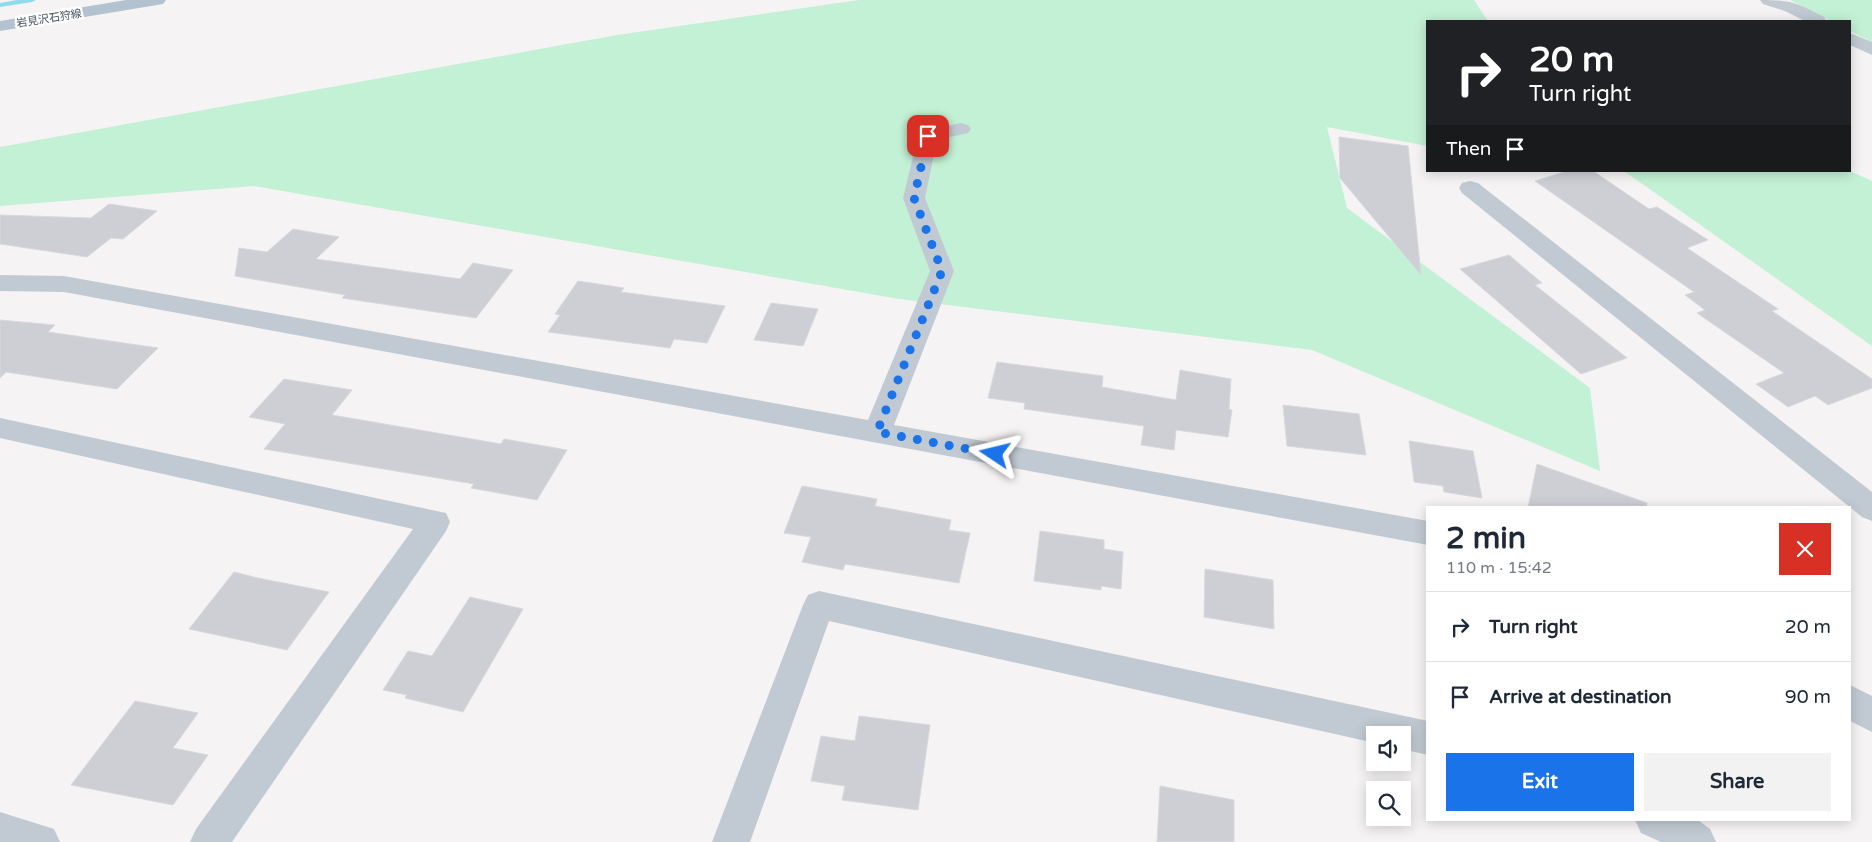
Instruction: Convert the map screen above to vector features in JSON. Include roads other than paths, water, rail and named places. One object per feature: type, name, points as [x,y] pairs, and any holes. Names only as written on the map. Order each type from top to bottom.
[{"type":"main road","name":"岩見沢石狩線","points":[[0,26],[157,0]]},
{"type":"street","points":[[1769,0],[1791,7],[1816,20]]},
{"type":"street","points":[[1851,38],[1872,49]]},
{"type":"street","points":[[877,432],[942,271],[914,198],[928,136],[961,129]]},
{"type":"street","points":[[1470,188],[1872,509]]},
{"type":"street","points":[[0,283],[64,284],[1426,533]]},
{"type":"street","points":[[0,428],[435,522],[209,842]]},
{"type":"street","points":[[730,842],[819,604],[1426,738]]},
{"type":"street","points":[[1851,702],[1872,716]]},
{"type":"street","points":[[1656,821],[1684,833],[1697,842]]},
{"type":"street","points":[[0,831],[41,842]]},
{"type":"waterway","points":[[0,5],[32,0]]}]
